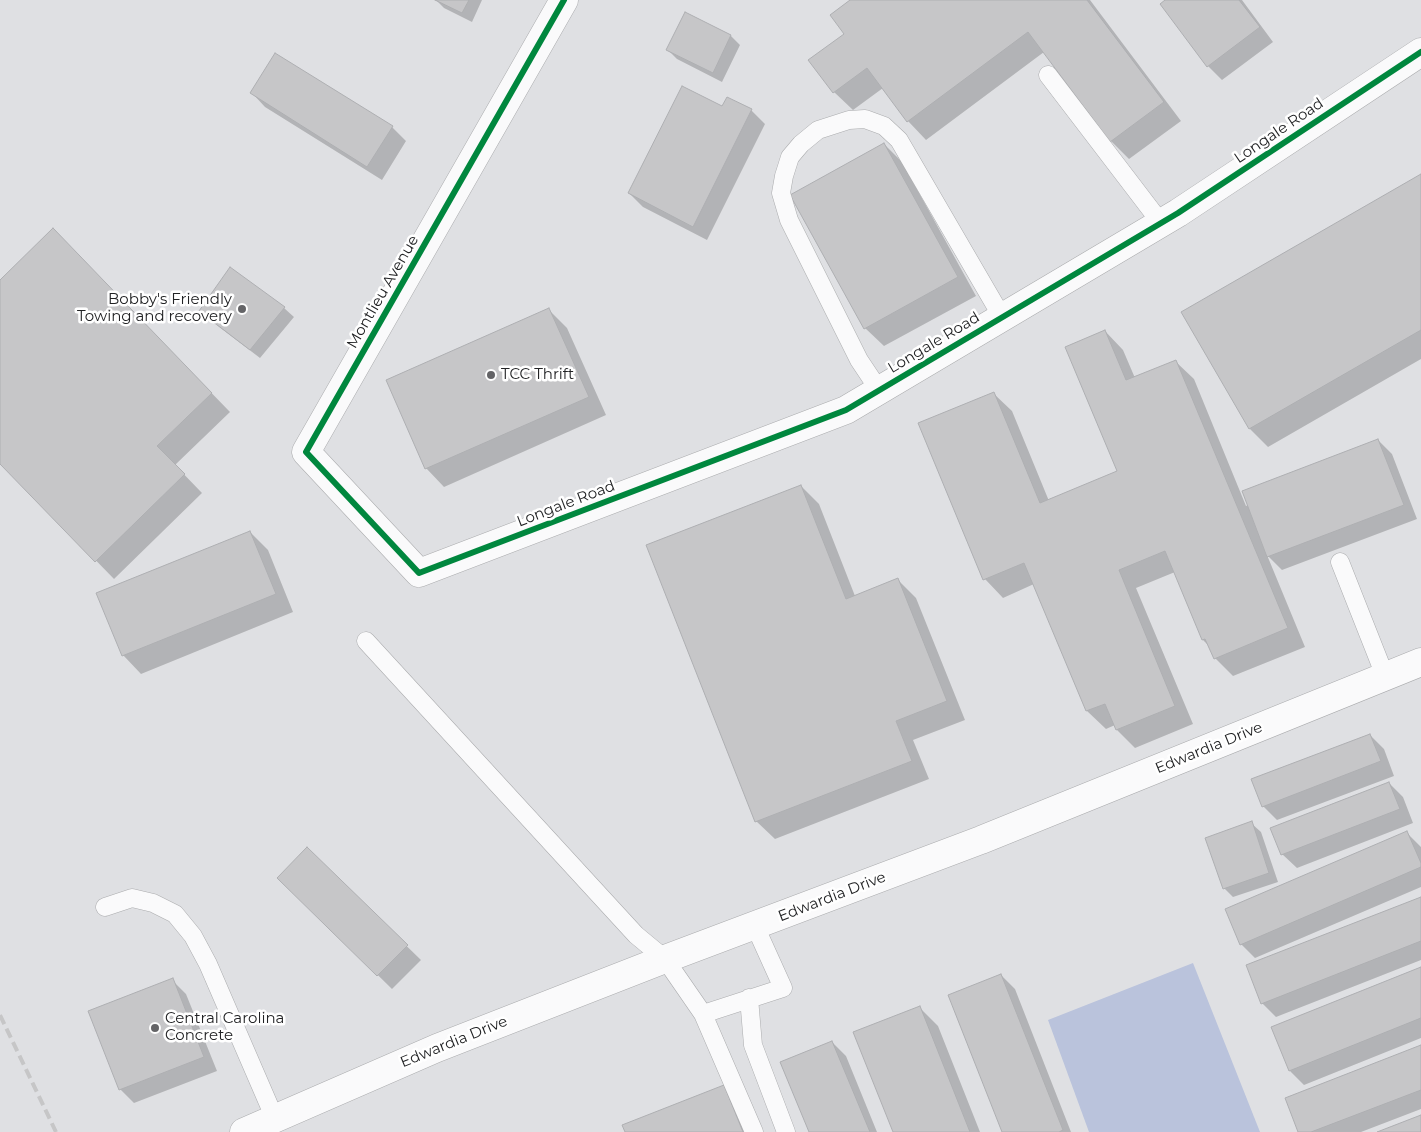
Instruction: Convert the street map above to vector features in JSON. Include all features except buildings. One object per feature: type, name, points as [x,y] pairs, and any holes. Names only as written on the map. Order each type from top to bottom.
[{"type":"street","name":"Montlieu Avenue","points":[[419,573],[306,452],[564,0]]},
{"type":"street","name":"Longale Road","points":[[419,573],[846,410],[1161,223],[1421,52]]},
{"type":"street","name":"Edwardia Drive","points":[[244,1132],[437,1048],[665,959],[981,840],[1421,662]]},
{"type":"lane","points":[[1048,75],[1161,223]]},
{"type":"lane","points":[[879,390],[859,360],[789,220],[781,193],[790,157],[801,144],[818,130],[849,120],[865,119],[884,126],[900,140],[1002,318]]},
{"type":"lane","points":[[1340,562],[1386,676]]},
{"type":"lane","points":[[366,641],[636,934],[665,959],[703,1014],[754,1132]]},
{"type":"lane","points":[[105,907],[132,898],[153,903],[175,914],[193,936],[208,964],[275,1119]]},
{"type":"lane","points":[[703,1014],[783,988],[755,926]]},
{"type":"lane","points":[[749,998],[753,1045],[786,1132]]},
{"type":"shaded area","points":[[1193,963],[1260,1132],[1089,1132],[1048,1020]]},
{"type":"railway","points":[[0,1015],[56,1132]]},
{"type":"cycle path","points":[[564,0],[306,452],[419,573],[846,410],[1178,213],[1421,52]]},
{"type":"place","name":"Bobby's Friendly Towing and recovery","points":[[242,309]]},
{"type":"place","name":"TCC Thrift","points":[[491,375]]},
{"type":"place","name":"Central Carolina Concrete","points":[[155,1028]]}]
